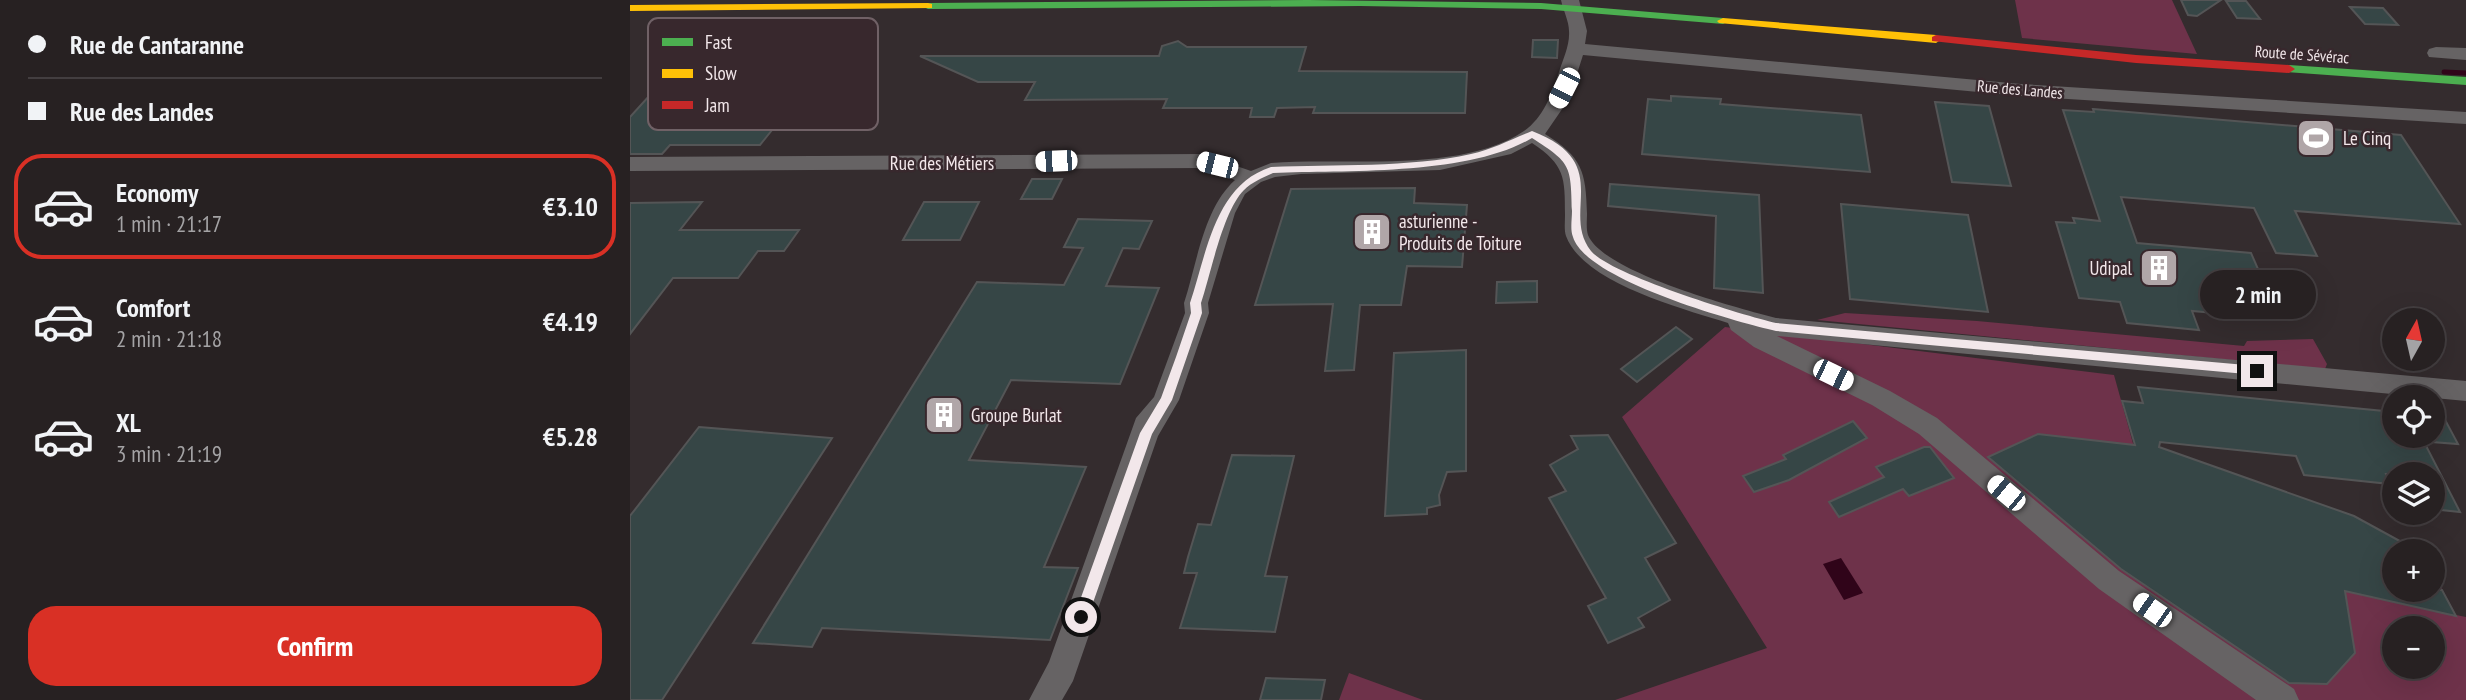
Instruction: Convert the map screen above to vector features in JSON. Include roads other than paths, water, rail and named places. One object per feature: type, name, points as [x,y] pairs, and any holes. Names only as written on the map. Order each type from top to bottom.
[{"type":"main road","name":"Route de Sévérac","points":[[630,8],[724,5],[1445,3],[1573,9],[2136,60],[2414,80],[2466,81]]},
{"type":"main road","name":"Route de Sévérac","points":[[724,5],[766,12],[1321,6],[1573,9]]},
{"type":"main road","name":"Route de Sévérac","points":[[1819,32],[1978,45]]},
{"type":"street","points":[[832,0],[914,0]]},
{"type":"street","points":[[979,0],[1038,4]]},
{"type":"street","points":[[1045,700],[1062,670],[1146,433],[1166,400],[1197,313],[1196,303],[1227,208],[1238,189],[1251,179],[1271,170],[1302,166],[1392,165],[1471,157],[1517,144],[1549,118],[1564,88],[1578,31],[1573,9]]},
{"type":"street","name":"Rue des Landes","points":[[1575,49],[2021,90],[2466,118]]},
{"type":"street","points":[[2436,53],[2466,54]]},
{"type":"street","points":[[1532,134],[1563,154],[1576,174],[1577,237],[1589,255],[1608,268],[1727,316],[1776,327],[2466,391]]},
{"type":"street","name":"Rue des Métiers","points":[[630,164],[1189,161],[1231,169],[1251,179]]},
{"type":"street","points":[[1727,316],[1763,340],[1881,398],[1928,426],[2109,580],[2283,700]]},
{"type":"waterway","points":[[2444,72],[2466,73]]},
{"type":"place","name":"Le Cinq","points":[[2316,138]]},
{"type":"place","name":"asturienne - Produits de Toiture","points":[[1372,232]]},
{"type":"place","name":"Udipal","points":[[2159,268]]},
{"type":"place","name":"Groupe Burlat","points":[[944,415]]}]
